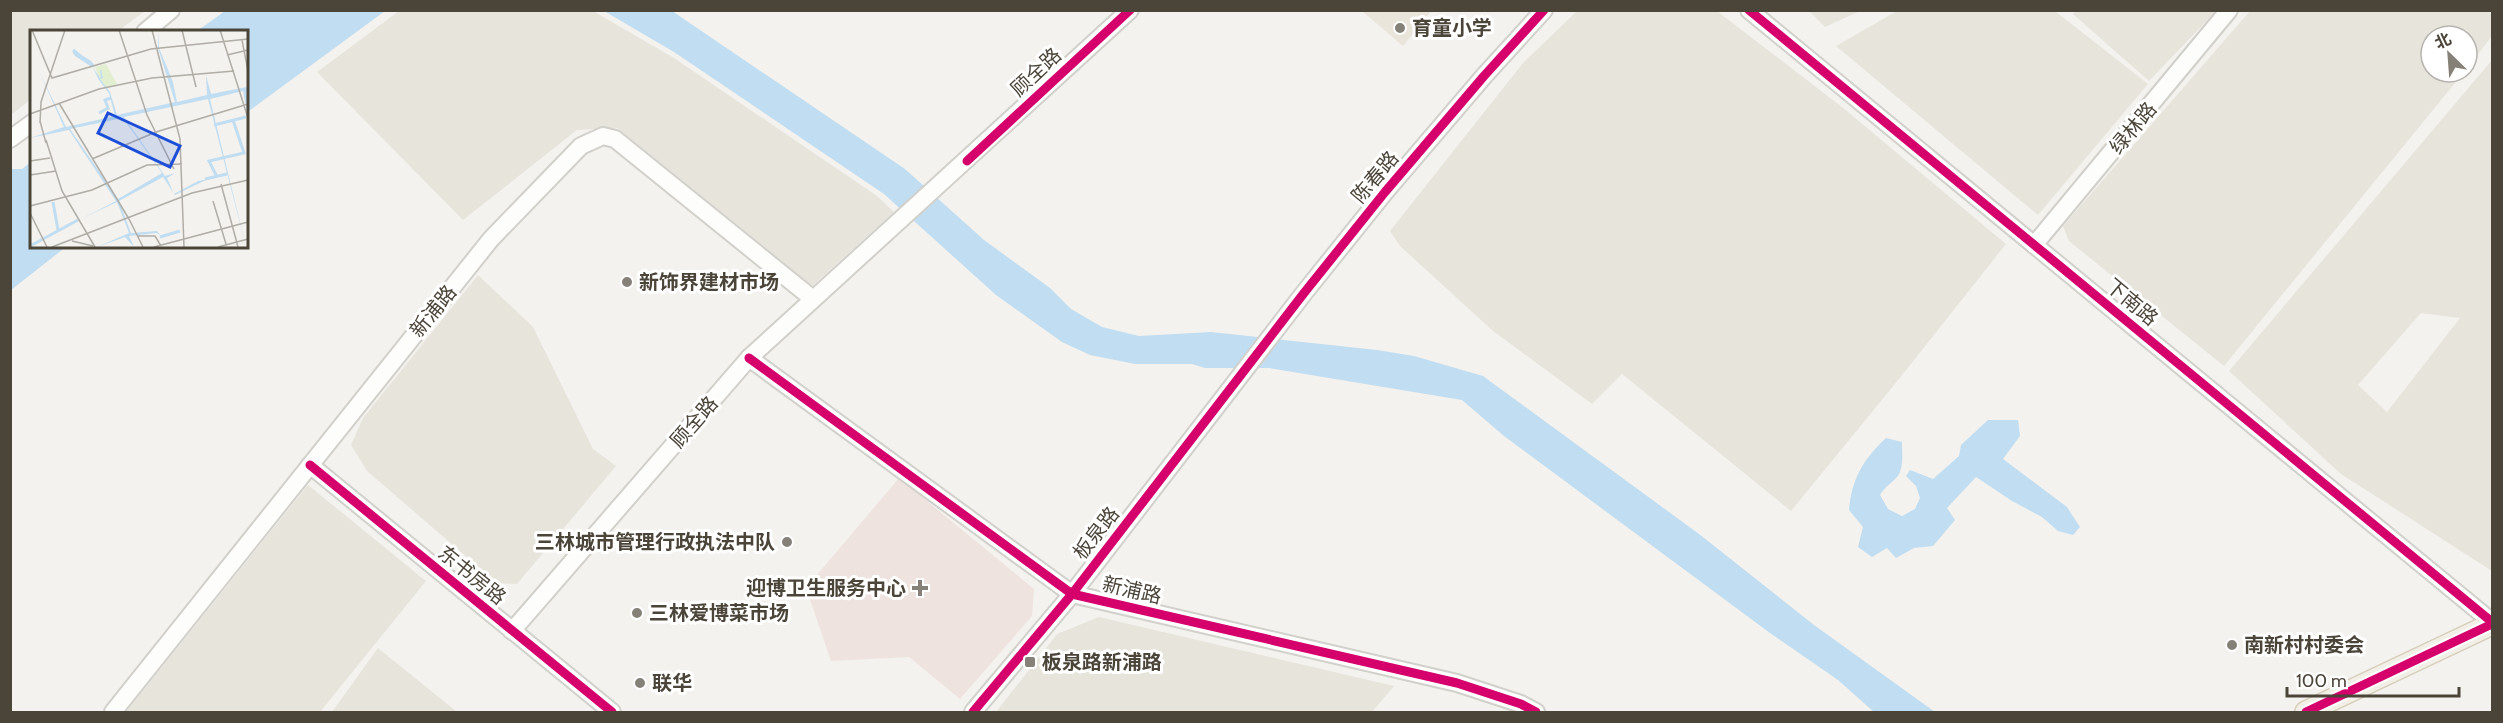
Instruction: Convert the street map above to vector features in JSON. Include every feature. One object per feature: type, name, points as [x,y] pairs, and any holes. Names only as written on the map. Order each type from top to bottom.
[{"type":"main road","points":[[2306,712],[2493,623]]},
{"type":"street","points":[[147,30],[171,10]]},
{"type":"street","name":"顾全路","points":[[512,631],[749,358],[1130,10]]},
{"type":"street","name":"陈春路","points":[[1243,372],[1385,192],[1544,10]]},
{"type":"street","name":"下南路","points":[[1749,10],[2493,623]]},
{"type":"street","name":"绿林路","points":[[2034,245],[2229,10]]},
{"type":"street","points":[[10,139],[30,124]]},
{"type":"street","name":"新浦路","points":[[113,712],[491,239],[570,156],[591,140],[603,136],[615,139],[813,299]]},
{"type":"street","name":"新浦路","points":[[749,358],[1072,594],[1456,683],[1521,704],[1536,712]]},
{"type":"street","name":"板泉路","points":[[973,712],[1072,594],[1243,372]]},
{"type":"street","name":"东书房路","points":[[310,465],[612,712]]},
{"type":"shaded area","points":[[11,10],[145,10],[119,30],[30,30],[30,100],[11,115]]},
{"type":"shaded area","points":[[399,11],[593,11],[674,58],[877,196],[894,212],[812,286],[617,128],[577,130],[463,220],[317,72]]},
{"type":"shaded area","name":"育童小学","points":[[1362,11],[1431,11],[1403,46]]},
{"type":"shaded area","points":[[1577,11],[1717,11],[1842,107],[2006,244],[1791,511],[1622,374],[1592,404],[1493,331],[1400,246],[1390,231],[1523,63]]},
{"type":"shaded area","points":[[1809,11],[1860,11],[1825,27]]},
{"type":"shaded area","points":[[1897,11],[2055,11],[2148,84],[2038,215],[1836,46]]},
{"type":"shaded area","points":[[2076,11],[2216,11],[2149,81],[2073,14]]},
{"type":"shaded area","points":[[2250,11],[2489,11],[2492,16],[2492,36],[2479,53],[2479,24],[2419,24],[2419,84],[2454,84],[2224,366],[2069,241],[2063,226]]},
{"type":"shaded area","points":[[2492,60],[2492,571],[2341,474],[2229,371],[2472,84],[2479,84],[2479,75]],"holes":[[[2421,313],[2460,318],[2387,412],[2358,385]]]},
{"type":"shaded area","points":[[478,275],[533,327],[593,449],[616,466],[517,584],[497,583],[367,471],[351,445],[363,418]]},
{"type":"shaded area","name":"迎博卫生服务中心","points":[[899,478],[1034,589],[1032,616],[960,699],[909,657],[831,661],[806,588]]},
{"type":"shaded area","points":[[308,485],[426,581],[320,712],[126,712]]},
{"type":"shaded area","points":[[1099,617],[1394,686],[1372,712],[996,712],[1057,634]]},
{"type":"shaded area","points":[[378,648],[457,712],[332,712]]},
{"type":"water","points":[[225,10],[385,11],[248,112],[248,30],[198,30]]},
{"type":"water","points":[[604,11],[672,11],[905,169],[984,240],[1050,288],[1071,309],[1102,327],[1139,336],[1211,332],[1377,350],[1414,356],[1483,376],[1699,534],[1814,625],[1935,712],[1874,712],[1838,680],[1770,633],[1504,436],[1462,400],[1269,368],[1205,368],[1192,364],[1135,364],[1090,355],[1062,342],[996,295],[884,194],[674,52]]},
{"type":"water","points":[[30,163],[30,248],[64,248],[11,290],[11,169],[22,169]]},
{"type":"water","points":[[1988,420],[2018,420],[2020,436],[2003,459],[2067,507],[2080,527],[2073,535],[2058,531],[2042,517],[2012,501],[1976,477],[1947,508],[1955,520],[1933,546],[1914,548],[1896,558],[1887,548],[1872,557],[1858,547],[1863,527],[1849,510],[1853,488],[1865,462],[1886,438],[1902,442],[1902,465],[1897,477],[1880,495],[1888,509],[1902,516],[1915,509],[1920,498],[1916,486],[1906,476],[1910,470],[1933,479],[1959,456],[1961,445]]},
{"type":"cycle path","points":[[967,161],[1130,10]]},
{"type":"cycle path","points":[[973,712],[1072,594],[1304,293],[1385,192],[1544,10]]},
{"type":"cycle path","points":[[1749,10],[2492,622]]},
{"type":"cycle path","points":[[749,358],[1072,594],[1457,683],[1521,704],[1536,712]]},
{"type":"cycle path","points":[[310,465],[612,712]]},
{"type":"cycle path","points":[[2306,712],[2492,624]]},
{"type":"place","name":"育童小学","points":[[1400,28]]},
{"type":"place","name":"新饰界建材市场","points":[[627,282]]},
{"type":"place","name":"三林城市管理行政执法中队","points":[[787,542]]},
{"type":"place","name":"迎博卫生服务中心","points":[[920,588]]},
{"type":"place","name":"三林爱博菜市场","points":[[637,613]]},
{"type":"place","name":"南新村村委会","points":[[2232,645]]},
{"type":"place","name":"板泉路新浦路","points":[[1030,662]]},
{"type":"place","name":"联华","points":[[640,683]]}]
